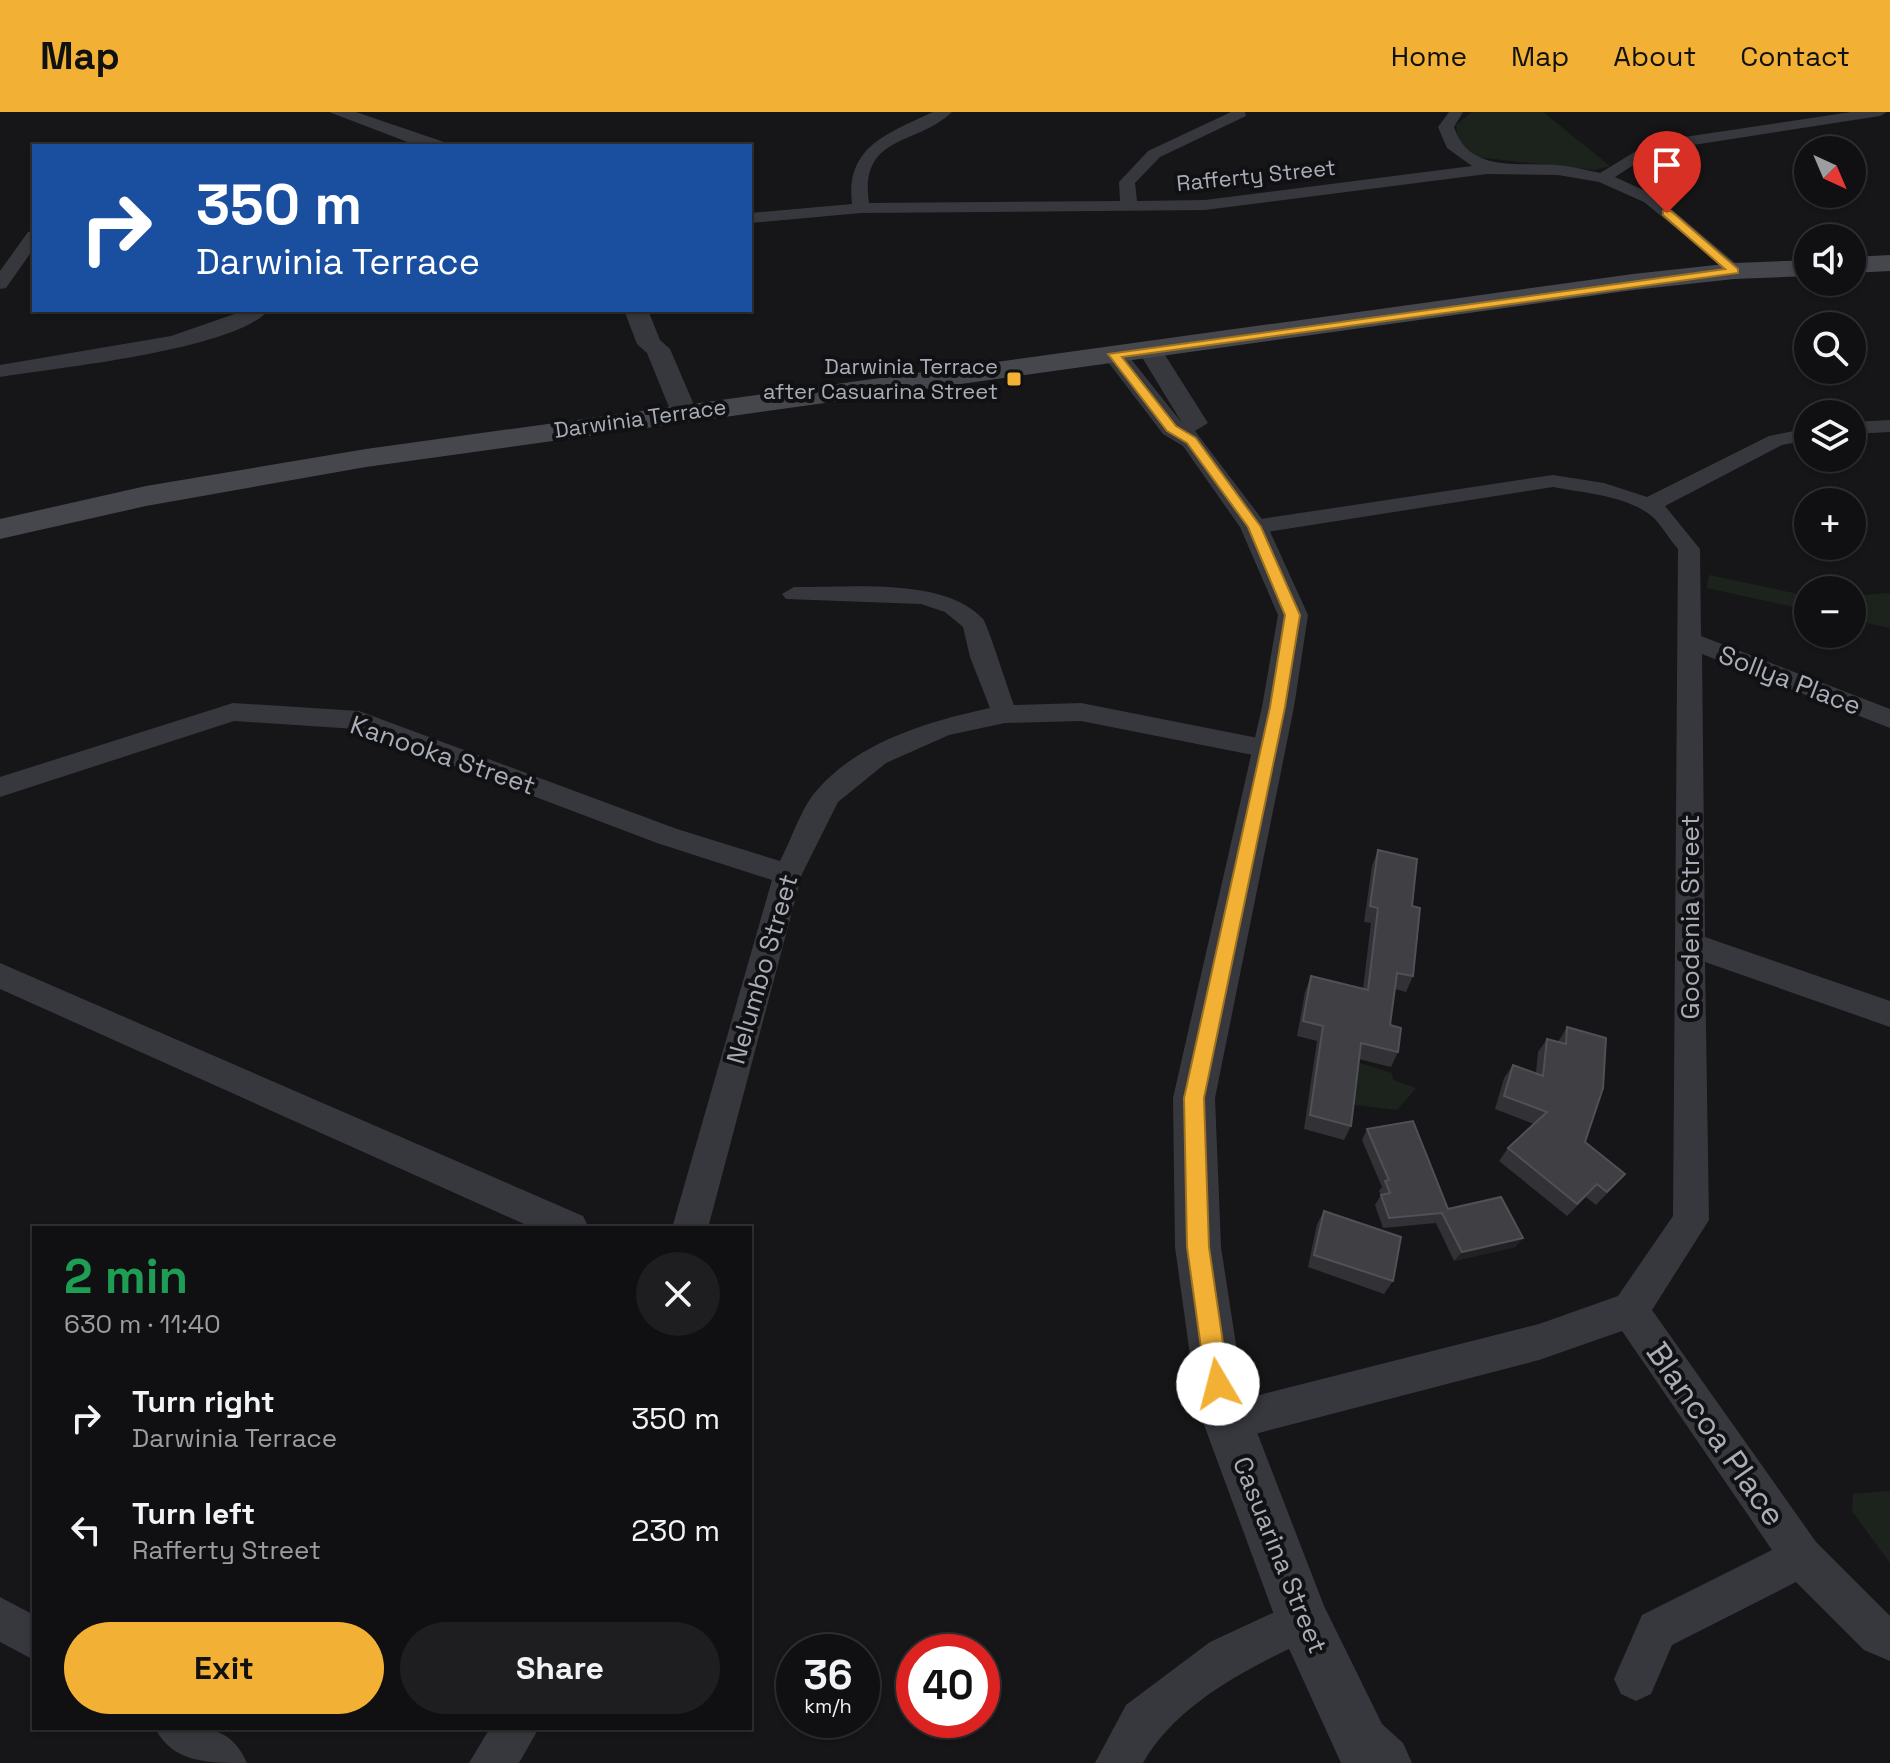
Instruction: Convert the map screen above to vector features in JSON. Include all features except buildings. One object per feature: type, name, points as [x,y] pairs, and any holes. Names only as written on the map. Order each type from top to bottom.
[{"type":"main road","points":[[1866,264],[1890,263]]},
{"type":"main road","name":"Darwinia Terrace","points":[[0,529],[76,509],[240,478],[670,414],[1734,271],[1794,269]]},
{"type":"street","points":[[338,112],[425,144]]},
{"type":"street","points":[[861,208],[858,190],[862,165],[885,144],[945,112]]},
{"type":"street","points":[[1154,154],[1156,147],[1176,132],[1218,112]]},
{"type":"street","points":[[1129,207],[1127,182],[1154,154],[1239,116],[1238,112]]},
{"type":"street","points":[[1456,112],[1446,127],[1452,145],[1487,169]]},
{"type":"street","points":[[1603,178],[1651,147],[1880,112]]},
{"type":"street","name":"Rafferty Street","points":[[752,218],[861,208],[1129,207],[1258,201],[1487,169],[1558,170],[1603,178],[1650,199],[1734,271]]},
{"type":"street","points":[[0,284],[32,239]]},
{"type":"street","points":[[0,371],[187,337],[228,326],[256,312]]},
{"type":"street","points":[[637,312],[649,344],[642,351],[670,414]]},
{"type":"street","name":"Casuarina Street","points":[[1149,349],[1196,425],[1192,440]]},
{"type":"street","name":"Casuarina Street","points":[[1114,354],[1172,428],[1192,440],[1254,527],[1293,615],[1268,749],[1194,1098],[1198,1247],[1218,1384],[1228,1422],[1303,1620],[1368,1757]]},
{"type":"street","points":[[1866,427],[1890,426]]},
{"type":"street","points":[[1649,505],[1776,440],[1794,437]]},
{"type":"street","name":"Goodenia Street","points":[[1254,527],[1553,481],[1604,490],[1649,505],[1662,514],[1689,549],[1691,1220],[1630,1310]]},
{"type":"street","points":[[794,594],[923,597],[953,607],[974,624],[982,657],[1005,714]]},
{"type":"street","name":"Sollya Place","points":[[1689,640],[1890,719]]},
{"type":"street","name":"Kanooka Street","points":[[0,787],[233,712],[359,720],[667,836],[788,874]]},
{"type":"street","name":"Nelumbo Street","points":[[691,1226],[788,874],[827,796],[877,756],[943,727],[1005,714],[1081,712],[1268,749]]},
{"type":"street","points":[[1690,944],[1890,1014]]},
{"type":"street","points":[[0,975],[566,1226]]},
{"type":"street","points":[[1228,1422],[1539,1342],[1630,1310]]},
{"type":"street","name":"Blancoa Place","points":[[1630,1310],[1801,1557],[1879,1635],[1890,1640]]},
{"type":"street","name":"Blancoa Place","points":[[1636,1679],[1657,1630],[1801,1557]]},
{"type":"street","points":[[0,1618],[32,1638]]},
{"type":"street","points":[[1118,1763],[1142,1721],[1225,1657],[1303,1620]]},
{"type":"street","points":[[180,1730],[224,1763]]},
{"type":"street","points":[[492,1763],[516,1730]]},
{"type":"shaded area","points":[[1472,112],[1543,112],[1610,166],[1595,170],[1476,157],[1458,140],[1456,125]]},
{"type":"shaded area","points":[[1709,575],[1794,593],[1794,607],[1707,588]]},
{"type":"shaded area","points":[[1890,593],[1890,628],[1866,623],[1866,595]]},
{"type":"shaded area","points":[[1353,1061],[1392,1073],[1393,1080],[1416,1088],[1397,1110],[1355,1105],[1340,1095]]},
{"type":"shaded area","points":[[1890,1491],[1890,1563],[1852,1511],[1853,1494]]},
{"type":"place","name":"Darwinia Terrace after Casuarina Street","points":[[1014,379]]},
{"type":"route","points":[[1218,1384],[1198,1247],[1194,1098],[1278,707],[1293,615],[1254,527],[1192,440],[1172,428],[1114,354],[1734,271],[1667,213]]}]
